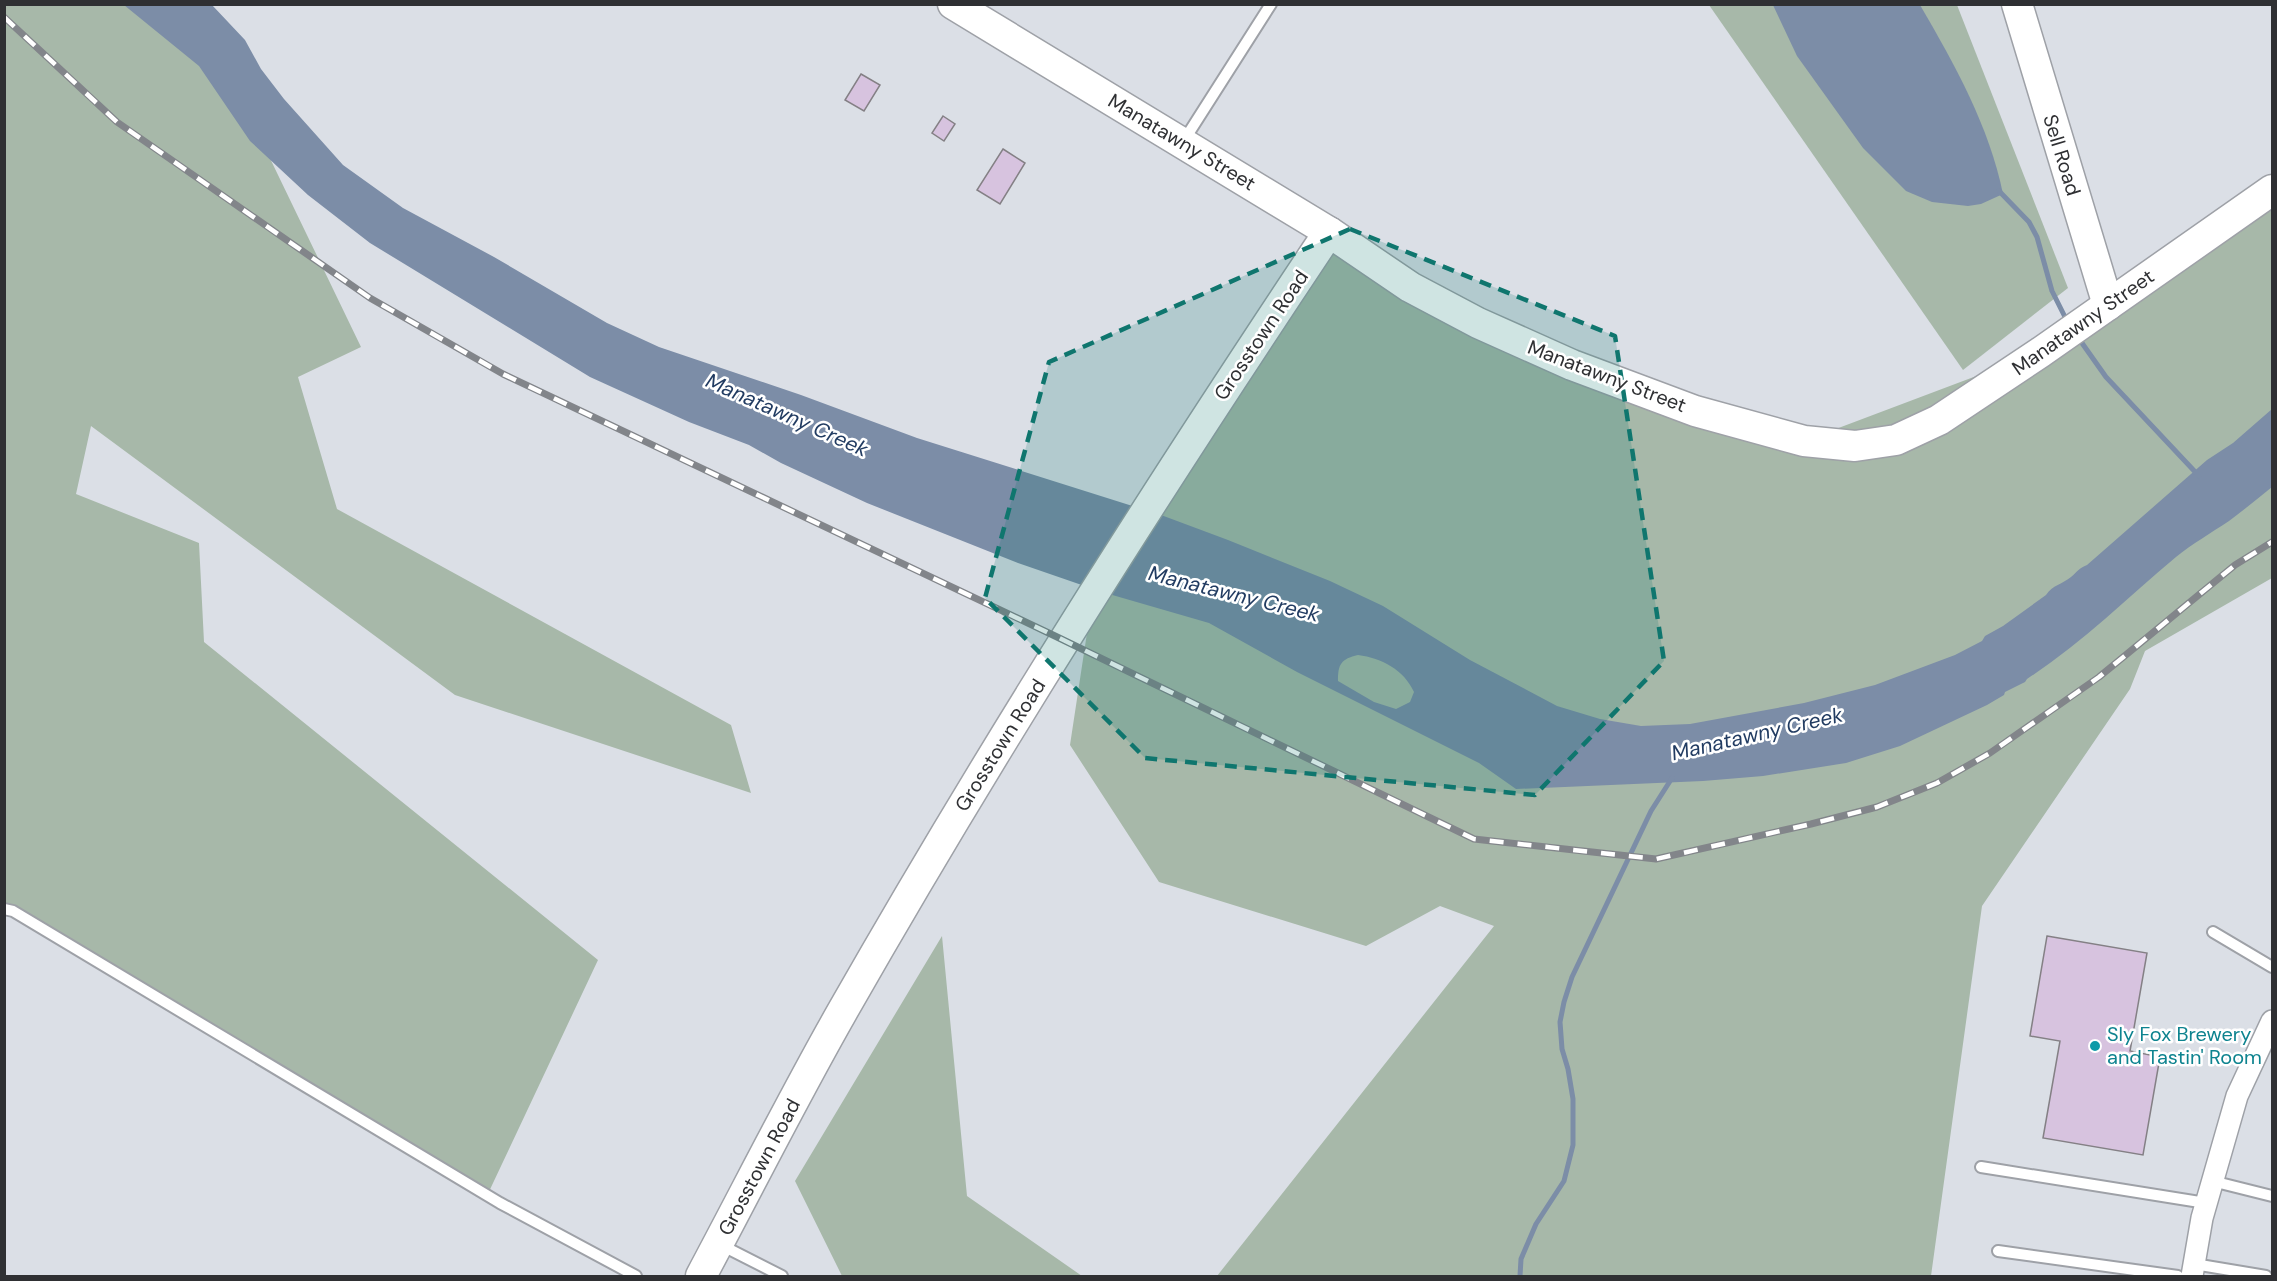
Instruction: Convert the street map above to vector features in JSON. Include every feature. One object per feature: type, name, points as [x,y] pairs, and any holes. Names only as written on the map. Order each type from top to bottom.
[{"type":"street","name":"Manatawny Street","points":[[953,4],[1329,232],[1410,287],[1478,323],[1572,365],[1695,411],[1804,441],[1855,446],[1896,440],[1939,420],[2041,352],[2272,190]]},
{"type":"street","name":"Sell Road","points":[[2017,4],[2108,305]]},
{"type":"street","name":"Grosstown Road","points":[[701,1276],[841,1015],[969,794],[1092,600],[1159,489],[1329,232]]},
{"type":"street","points":[[2188,1272],[2236,1096],[2272,1021]]},
{"type":"lane","points":[[1183,142],[1271,4]]},
{"type":"lane","points":[[4,909],[13,911],[500,1203],[636,1276]]},
{"type":"lane","points":[[2213,932],[2272,967]]},
{"type":"lane","points":[[1981,1167],[2206,1203]]},
{"type":"lane","points":[[2212,1181],[2272,1196]]},
{"type":"lane","points":[[718,1244],[782,1276]]},
{"type":"lane","points":[[1998,1251],[2188,1272],[2266,1276]]},
{"type":"highlighted area","points":[[1350,229],[1615,336],[1664,661],[1535,795],[1145,758],[985,598],[1049,362]]},
{"type":"green space","points":[[4,5],[196,5],[361,347],[298,377],[337,509],[731,725],[751,793],[455,695],[91,426],[76,494],[199,543],[204,642],[598,960],[485,1200],[5,913]]},
{"type":"green space","points":[[1709,5],[1957,5],[2068,288],[1963,370]]},
{"type":"green space","points":[[2272,196],[2272,578],[2145,651],[2130,689],[1982,906],[1931,1276],[1217,1276],[1494,926],[1440,906],[1366,946],[1159,882],[1070,745],[1092,600],[1329,232],[1572,365],[1804,441],[2040,352]]},
{"type":"green space","points":[[942,936],[967,1196],[1082,1276],[842,1276],[795,1181]]},
{"type":"water","name":"Manatawny Creek","points":[[124,5],[212,5],[245,40],[261,69],[284,99],[343,165],[403,208],[494,257],[607,323],[659,347],[801,395],[917,438],[1161,515],[1228,540],[1330,581],[1383,606],[1470,660],[1557,706],[1600,719],[1641,726],[1690,724],[1804,703],[1875,685],[1955,655],[1982,641],[1985,636],[2003,626],[2087,565],[2207,460],[2233,443],[2272,409],[2272,487],[2229,521],[2176,557],[2085,636],[2025,682],[2005,692],[2004,695],[1987,705],[1900,746],[1846,763],[1763,776],[1703,781],[1516,789],[1479,763],[1297,672],[1209,623],[1102,592],[1018,563],[867,503],[781,463],[749,445],[689,422],[590,377],[370,243],[308,195],[250,141],[199,66]],"holes":[[[1358,655],[1384,662],[1404,677],[1414,692],[1410,702],[1396,709],[1374,702],[1338,681],[1340,666],[1344,661]]]},
{"type":"water","points":[[1773,5],[1920,5],[1958,73],[1980,120],[2003,194],[1981,204],[1968,206],[1932,202],[1906,191],[1863,148],[1797,56]]},
{"type":"building","points":[[861,74],[880,85],[864,111],[845,100]]},
{"type":"building","points":[[943,116],[955,124],[944,141],[932,133]]},
{"type":"building","points":[[1003,149],[1025,163],[1000,204],[977,190]]},
{"type":"building","name":"Sly Fox Brewery and Tastin' Room","points":[[2047,936],[2147,953],[2130,1051],[2160,1057],[2143,1155],[2043,1138],[2060,1041],[2030,1036]]},
{"type":"waterway","points":[[1999,191],[2029,222],[2037,237],[2052,291],[2067,321]]},
{"type":"waterway","points":[[2077,336],[2106,377],[2199,476]]},
{"type":"waterway","points":[[1520,1276],[1521,1259],[1536,1224],[1564,1181],[1573,1145],[1573,1099],[1562,1049],[1560,1022],[1564,1002],[1572,977],[1651,811],[1672,778]]},
{"type":"railway","points":[[4,17],[117,122],[370,298],[503,374],[1055,636],[1474,839],[1656,859],[1877,807],[1937,783],[1990,753],[2099,677],[2235,565],[2272,542]]},
{"type":"place","name":"Sly Fox Brewery and Tastin' Room","points":[[2095,1046]]}]
